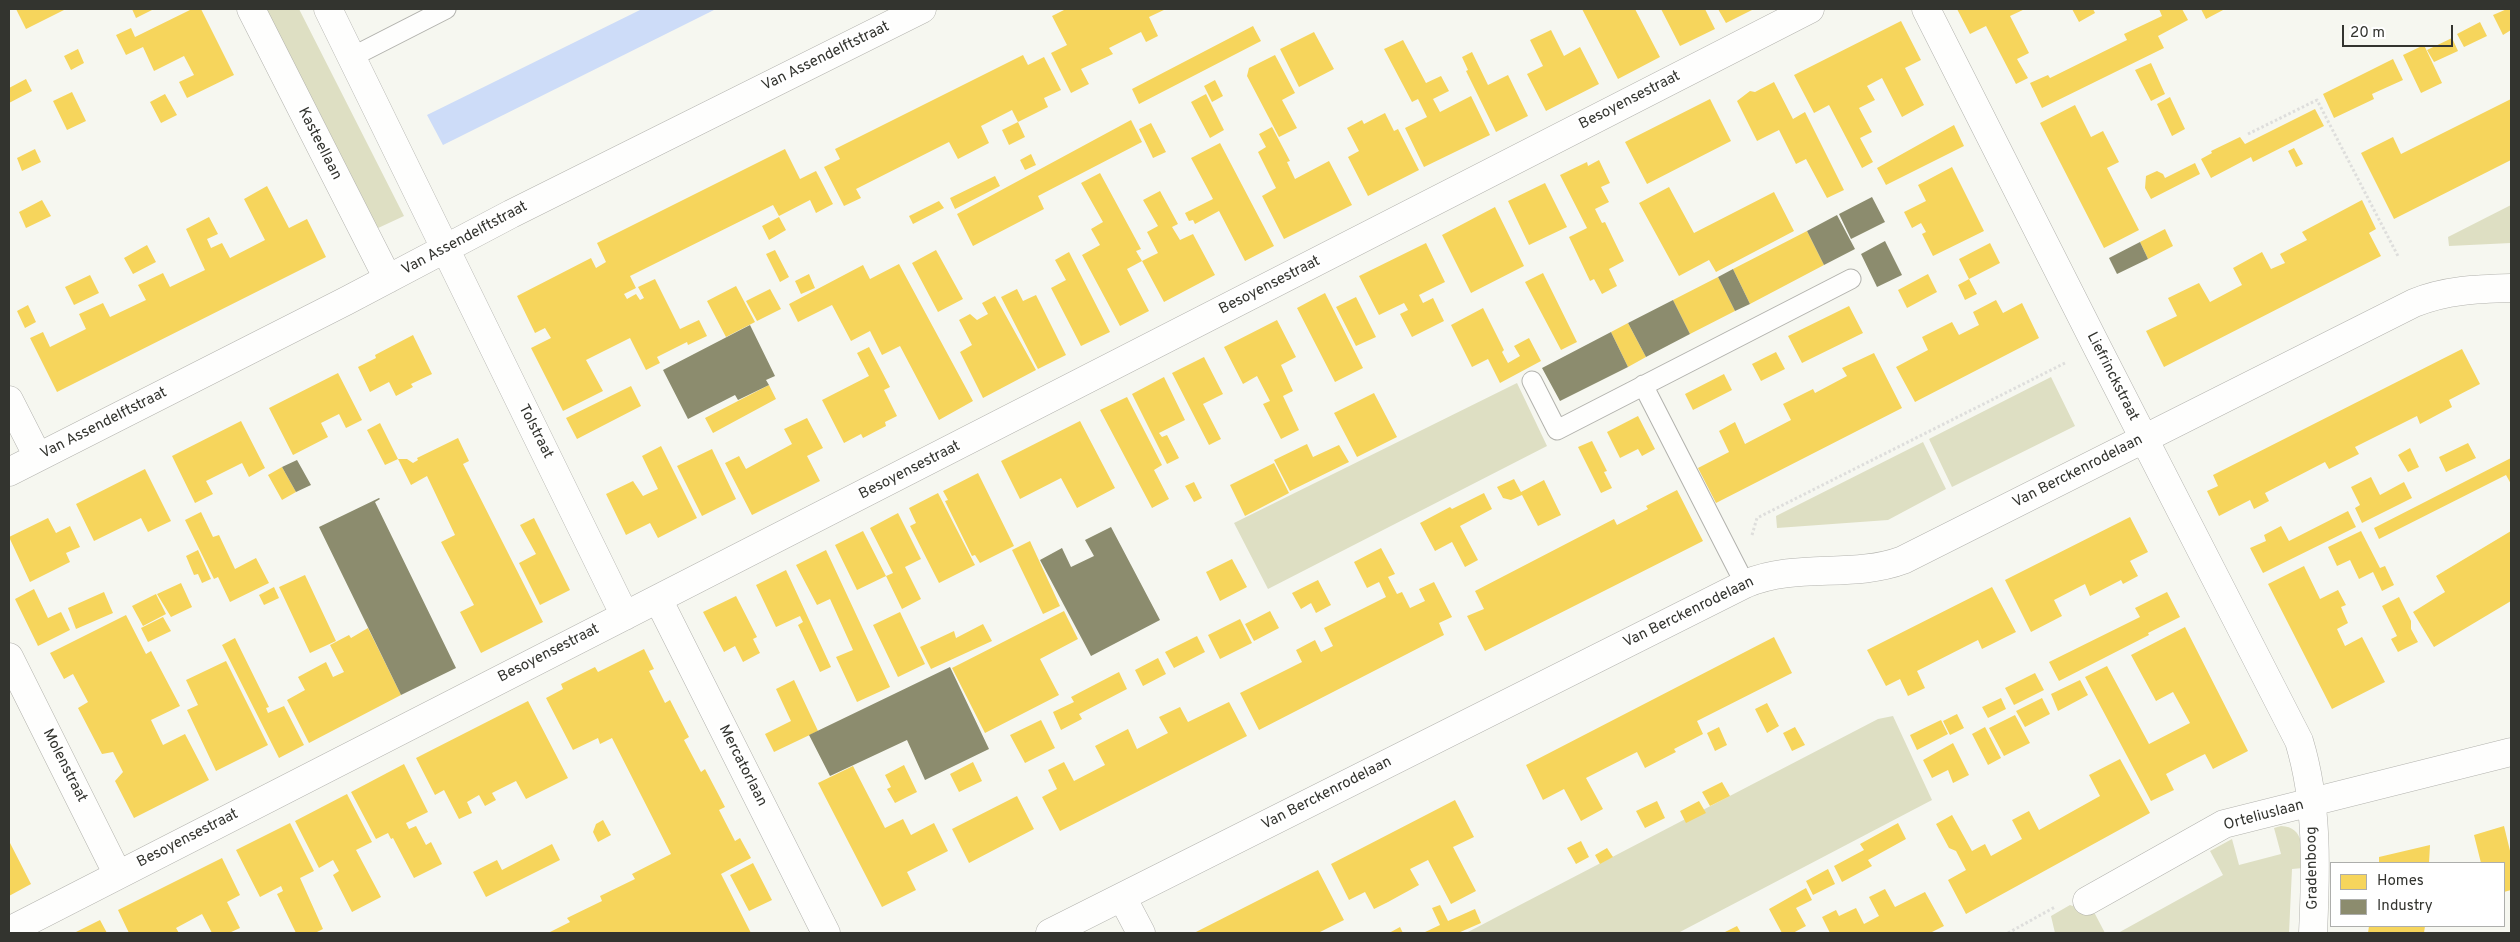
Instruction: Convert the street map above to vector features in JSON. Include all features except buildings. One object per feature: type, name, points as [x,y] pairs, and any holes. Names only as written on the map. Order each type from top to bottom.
[{"type":"street","name":"Kasteellaan","points":[[251,9],[388,279]]},
{"type":"street","points":[[328,9],[445,249]]},
{"type":"street","name":"Van Assendelftstraat","points":[[9,472],[445,249],[922,9]]},
{"type":"street","name":"Besoyensestraat","points":[[9,931],[1810,9]]},
{"type":"street","name":"Liefrinckstraat","points":[[1926,9],[2144,439],[2300,741],[2312,804]]},
{"type":"street","name":"Tolstraat","points":[[445,249],[625,616]]},
{"type":"street","name":"Van Berckenrodelaan","points":[[1050,933],[1745,584],[1764,576],[1781,573],[1886,566],[2437,294],[2465,289],[2511,288]]},
{"type":"street","points":[[9,400],[38,457]]},
{"type":"street","name":"Mercatorlaan","points":[[658,599],[826,933]]},
{"type":"street","name":"Molenstraat","points":[[9,657],[118,875]]},
{"type":"street","name":"Orteliuslaan","points":[[2087,901],[2224,824],[2312,804],[2511,752]]},
{"type":"street","name":"Gradenboog","points":[[2312,804],[2316,867],[2313,933]]},
{"type":"street","points":[[1122,897],[1141,933]]},
{"type":"lane","points":[[352,57],[446,9]]},
{"type":"lane","points":[[1532,381],[1557,430],[1852,279]]},
{"type":"lane","points":[[1643,386],[1745,584]]},
{"type":"path","points":[[2248,134],[2317,100],[2399,258]]},
{"type":"path","points":[[1731,557],[1748,547],[1758,518],[2097,347]]},
{"type":"path","points":[[2008,933],[2068,901],[2087,901]]},
{"type":"green space","points":[[266,9],[299,9],[404,216],[376,229]]},
{"type":"green space","points":[[2511,205],[2511,243],[2449,246],[2448,237]]},
{"type":"green space","points":[[2051,377],[2075,426],[1952,487],[1929,439]]},
{"type":"green space","points":[[1517,383],[1547,446],[1268,589],[1234,523]]},
{"type":"green space","points":[[1923,442],[1946,489],[1888,520],[1777,528],[1776,516]]},
{"type":"green space","points":[[1893,716],[1932,800],[1678,933],[1466,933],[1878,719]]},
{"type":"green space","points":[[2281,826],[2289,827],[2298,835],[2303,854],[2303,868],[2292,869],[2289,933],[2118,933],[2223,875],[2210,851],[2232,839],[2239,865],[2281,854],[2274,828]]},
{"type":"green space","points":[[2070,905],[2095,914],[2105,933],[2055,933],[2051,916]]},
{"type":"water","points":[[642,9],[716,9],[443,145],[427,115]]}]
